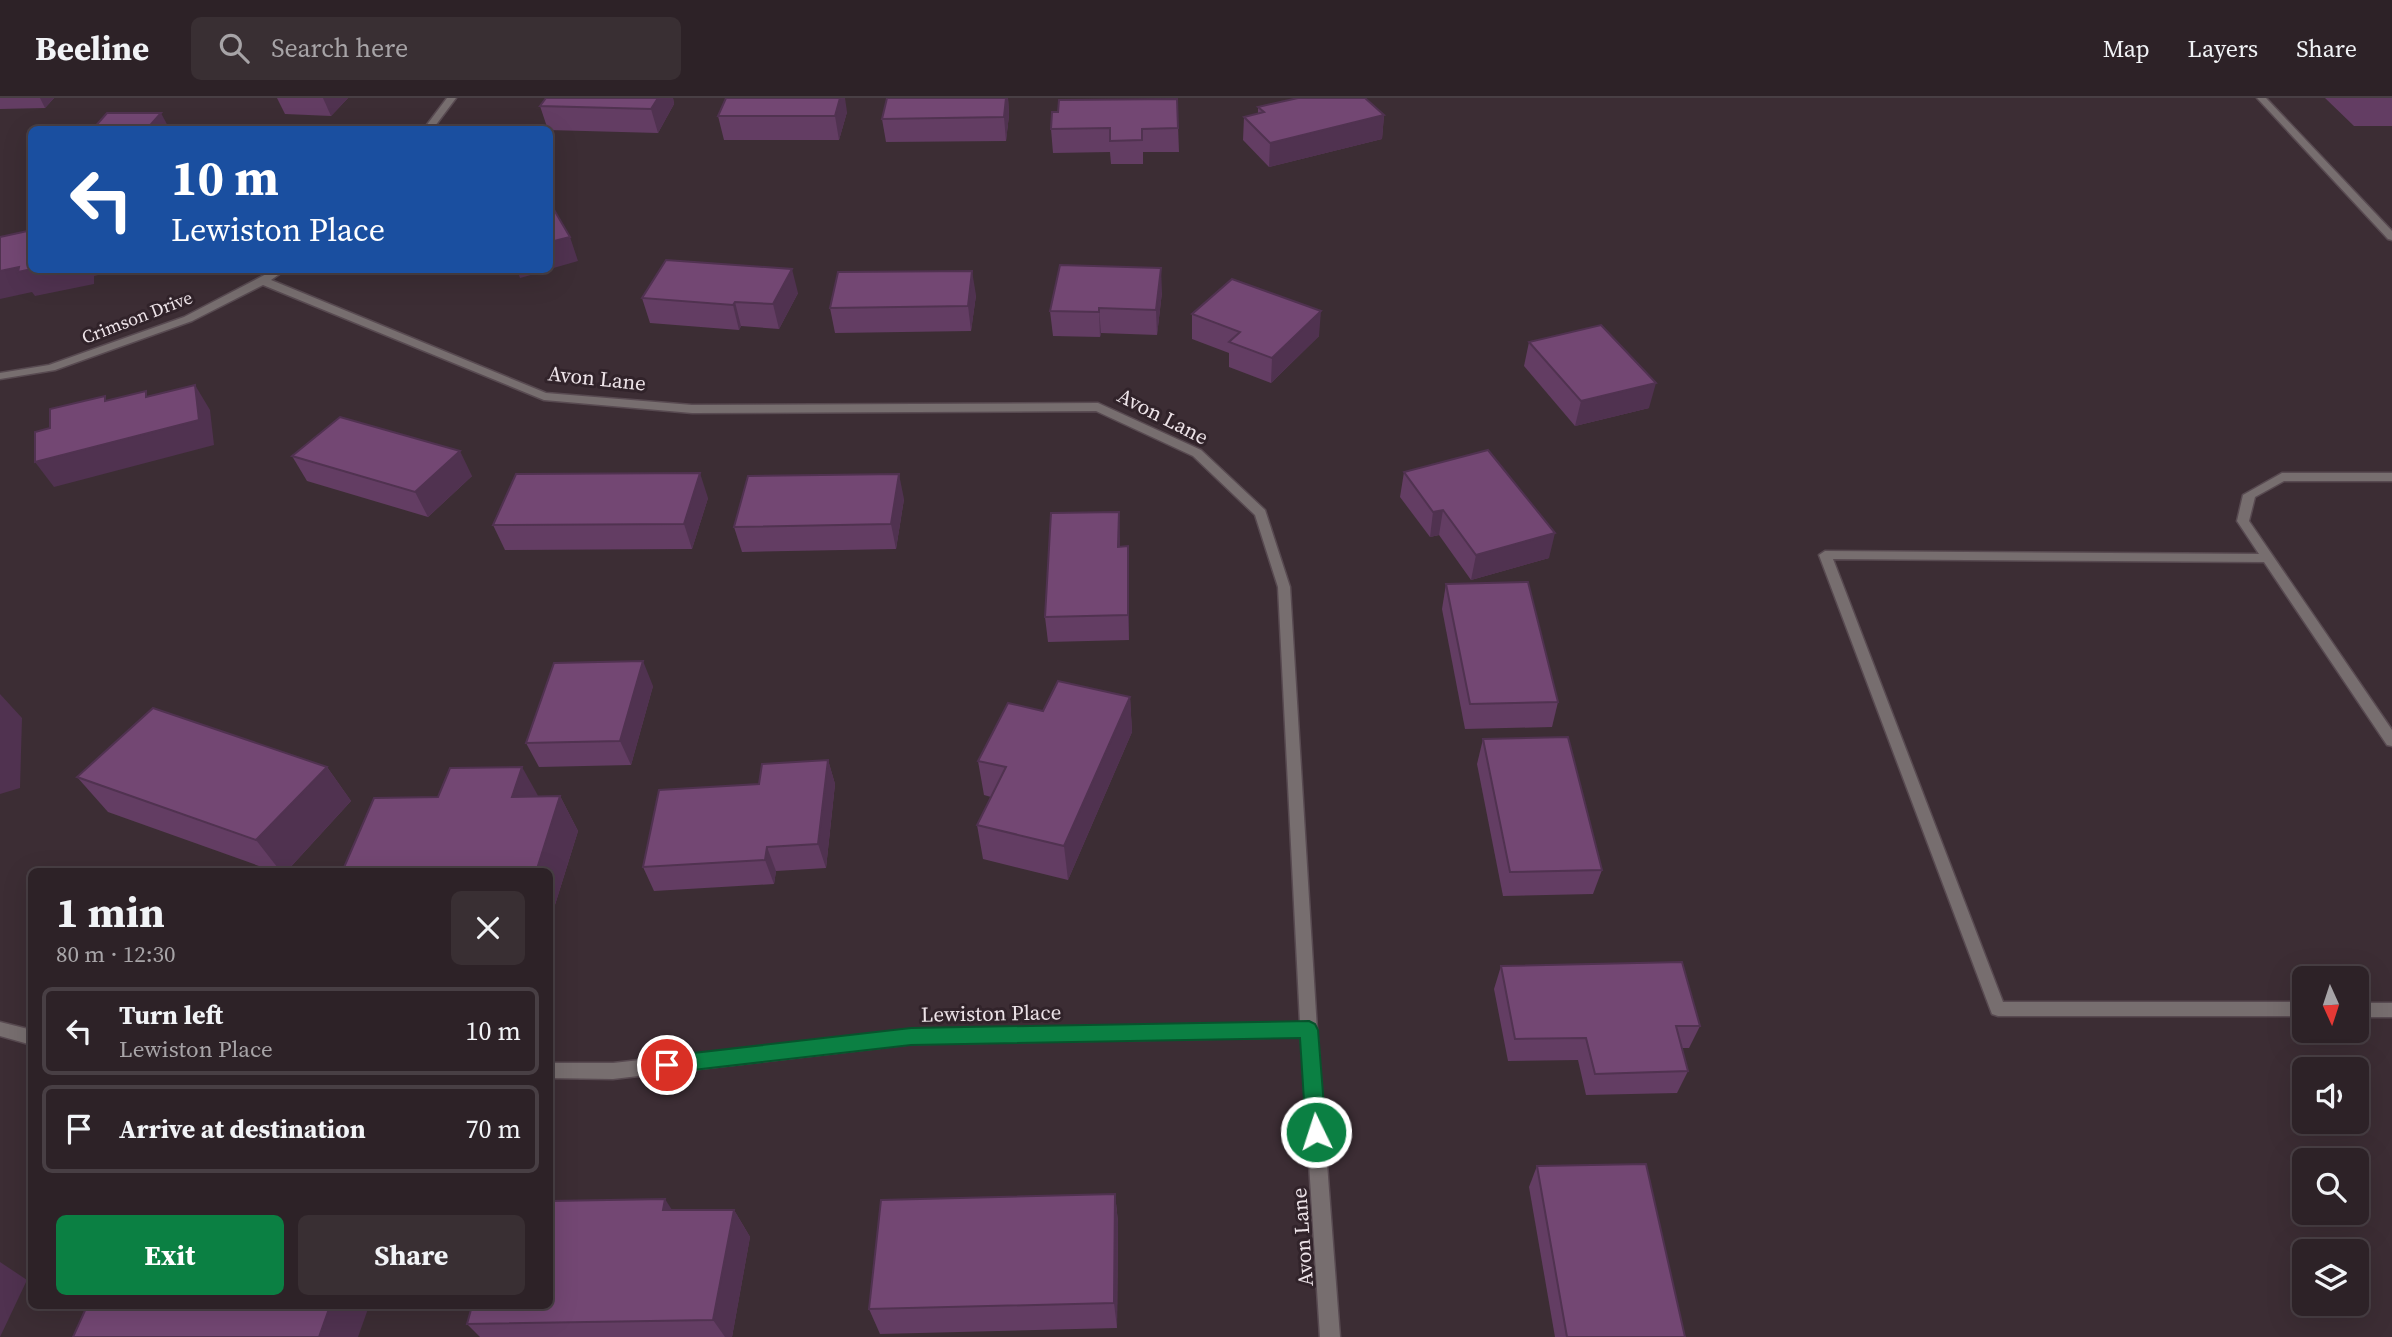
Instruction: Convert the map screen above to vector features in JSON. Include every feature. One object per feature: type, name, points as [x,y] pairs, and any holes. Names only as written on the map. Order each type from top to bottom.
[{"type":"street","points":[[430,126],[452,98]]},
{"type":"street","points":[[2261,98],[2392,237]]},
{"type":"street","name":"Crimson Drive","points":[[0,376],[51,368],[188,318],[275,273]]},
{"type":"street","name":"Avon Lane","points":[[263,281],[544,396],[692,409],[1098,407],[1197,453],[1261,513],[1284,587],[1329,1337]]},
{"type":"street","points":[[2392,477],[2282,478],[2249,495],[2243,521],[2392,741]]},
{"type":"street","points":[[2268,558],[1825,555],[1998,1009],[2292,1010]]},
{"type":"street","points":[[2370,1010],[2392,1010]]},
{"type":"street","points":[[0,1029],[28,1037]]},
{"type":"street","name":"Lewiston Place","points":[[553,1071],[613,1071],[911,1037],[1309,1030]]},
{"type":"building","points":[[546,98],[658,98],[651,109],[540,106]]},
{"type":"building","points":[[726,98],[840,98],[835,116],[718,116]]},
{"type":"building","points":[[887,98],[1006,98],[1004,117],[882,119]]},
{"type":"building","points":[[1298,98],[1365,98],[1384,115],[1270,143],[1244,117],[1264,112],[1258,107]]},
{"type":"building","points":[[1177,99],[1178,128],[1142,129],[1142,140],[1110,141],[1110,128],[1051,129],[1052,112],[1058,112],[1059,100]]},
{"type":"building","points":[[107,113],[161,113],[150,126],[96,126]]},
{"type":"building","points":[[553,208],[570,237],[553,241]]},
{"type":"building","points":[[28,231],[28,270],[18,272],[19,267],[0,271],[0,237]]},
{"type":"building","points":[[666,260],[792,269],[773,304],[735,302],[733,305],[642,298]]},
{"type":"building","points":[[1060,265],[1161,268],[1156,310],[1099,308],[1099,312],[1050,311]]},
{"type":"building","points":[[972,271],[968,306],[830,308],[838,272]]},
{"type":"building","points":[[1232,279],[1321,311],[1272,358],[1229,342],[1240,332],[1192,314]]},
{"type":"building","points":[[1601,325],[1656,383],[1581,401],[1529,342]]},
{"type":"building","points":[[195,385],[199,420],[35,462],[35,432],[50,428],[50,409],[105,396],[105,401],[146,391],[146,397]]},
{"type":"building","points":[[340,417],[460,451],[415,492],[292,456]]},
{"type":"building","points":[[1488,450],[1555,533],[1476,555],[1443,510],[1433,512],[1404,472]]},
{"type":"building","points":[[700,473],[684,524],[493,525],[516,474]]},
{"type":"building","points":[[899,474],[891,524],[734,527],[748,476]]},
{"type":"building","points":[[1119,512],[1118,547],[1128,546],[1128,615],[1045,617],[1051,513]]},
{"type":"building","points":[[1528,582],[1558,702],[1470,704],[1446,584]]},
{"type":"building","points":[[643,661],[620,741],[526,743],[554,663]]},
{"type":"building","points":[[1058,681],[1130,697],[1064,846],[977,825],[1006,767],[978,761],[1008,703],[1043,711]]},
{"type":"building","points":[[153,708],[327,767],[256,840],[77,777]]},
{"type":"building","points":[[1568,737],[1602,870],[1510,872],[1483,739]]},
{"type":"building","points":[[828,760],[818,844],[767,847],[765,860],[643,867],[659,790],[759,784],[762,764]]},
{"type":"building","points":[[522,767],[512,797],[560,796],[537,868],[344,868],[374,798],[438,797],[450,768]]},
{"type":"building","points":[[1682,962],[1700,1026],[1676,1026],[1688,1071],[1595,1074],[1586,1038],[1515,1039],[1501,966]]},
{"type":"building","points":[[1646,1164],[1685,1337],[1567,1337],[1537,1166]]},
{"type":"building","points":[[1115,1194],[1114,1303],[869,1309],[881,1200]]},
{"type":"building","points":[[665,1199],[663,1210],[734,1210],[713,1320],[467,1324],[471,1309],[553,1309],[553,1201]]},
{"type":"building","points":[[86,1309],[329,1309],[319,1337],[73,1337]]},
{"type":"route","points":[[667,1065],[911,1037],[1309,1030],[1316,1132]]}]
